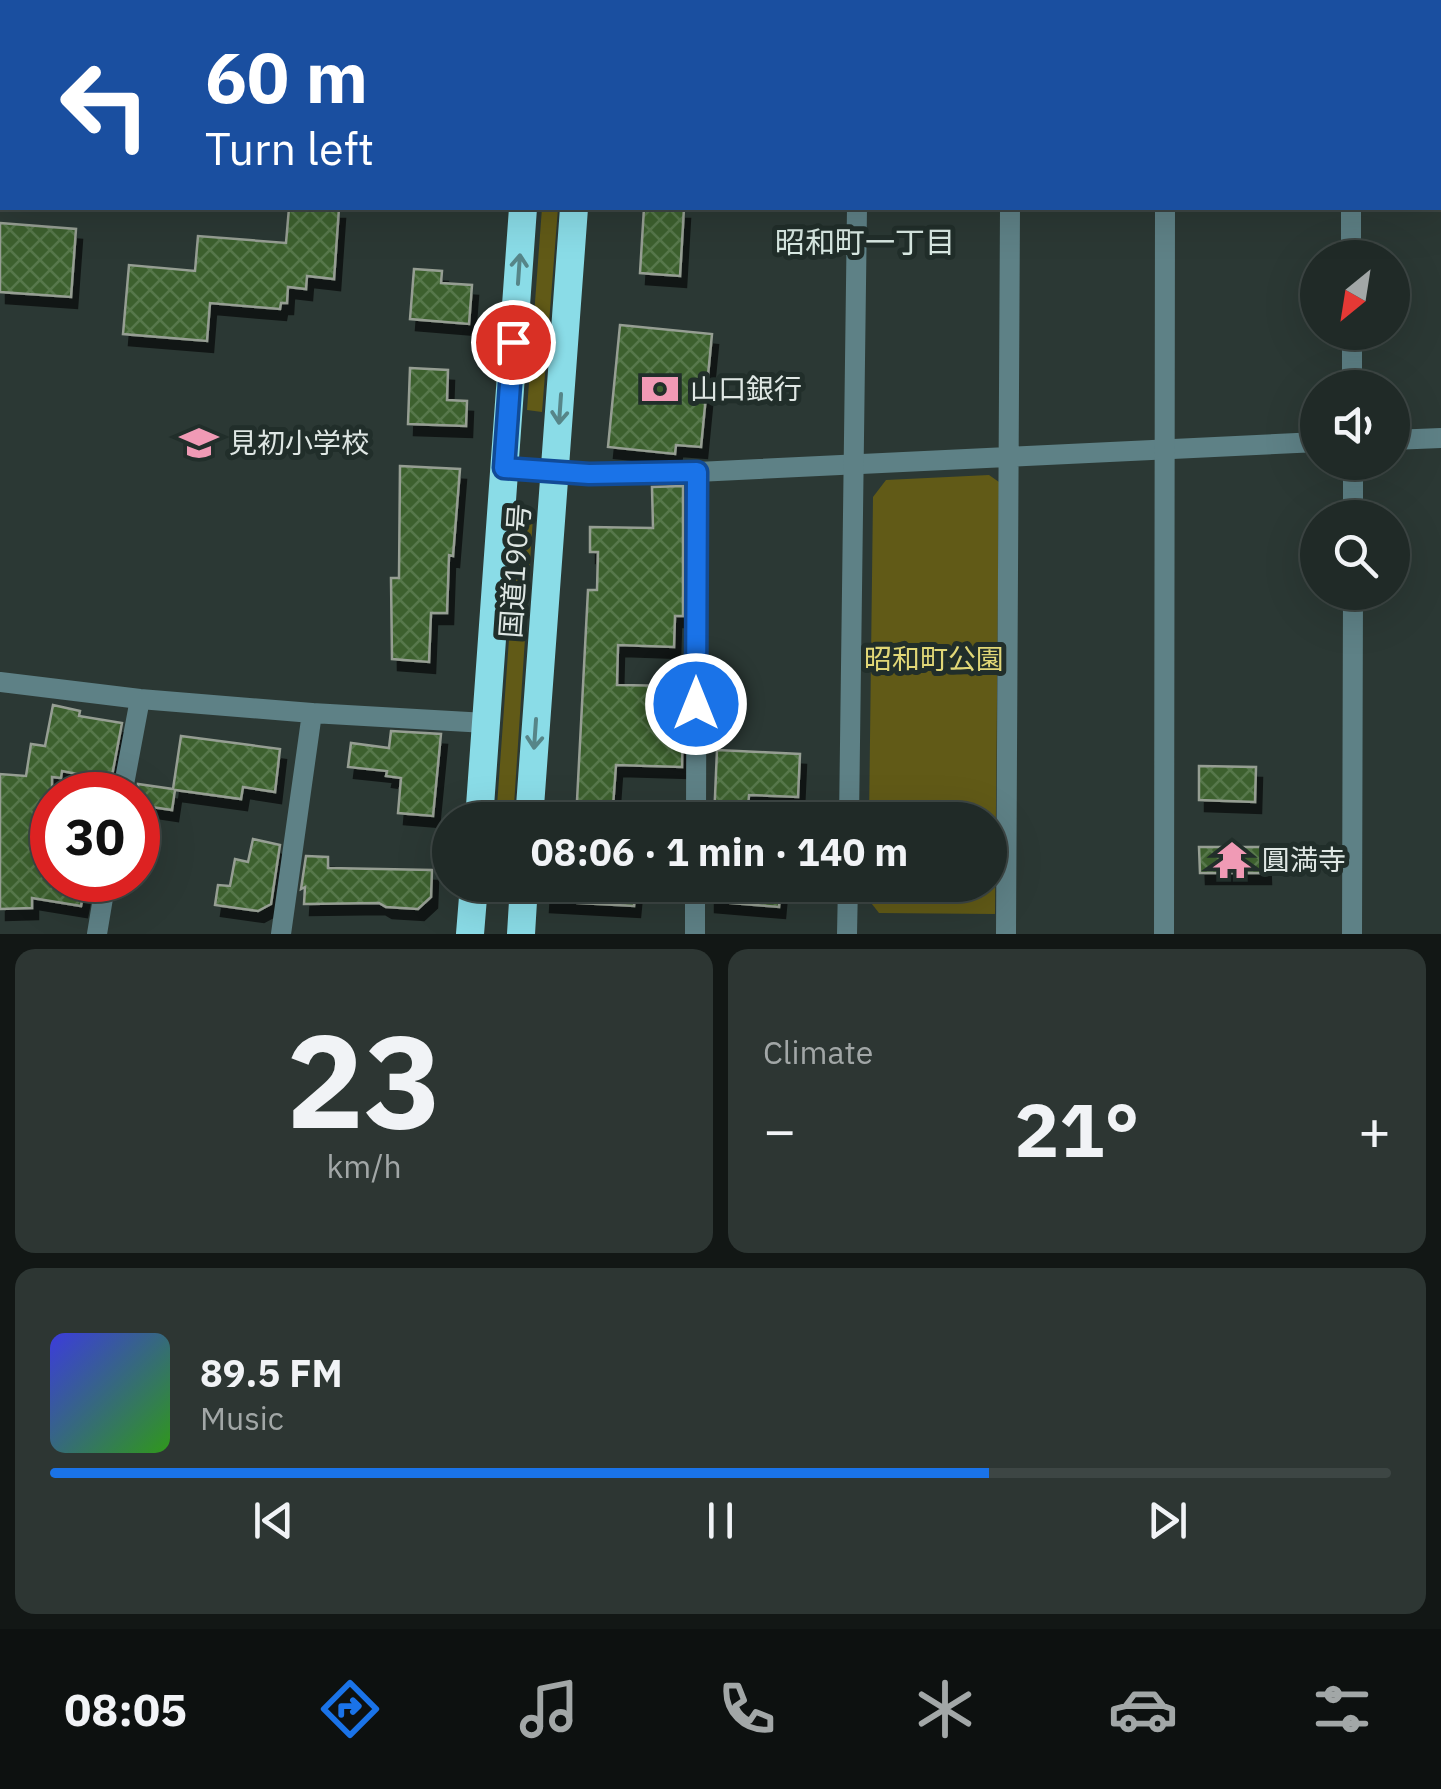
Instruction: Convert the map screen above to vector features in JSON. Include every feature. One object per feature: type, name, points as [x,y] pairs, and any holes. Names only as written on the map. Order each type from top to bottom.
[{"type":"highway","name":"国道190号","points":[[480,802],[523,210]]},
{"type":"highway","name":"国道190号","points":[[530,802],[574,210]]},
{"type":"highway","points":[[470,934],[473,902]]},
{"type":"highway","points":[[521,934],[523,902]]},
{"type":"street","points":[[849,802],[857,210]]},
{"type":"street","points":[[1006,934],[1010,210]]},
{"type":"street","points":[[1164,934],[1165,210]]},
{"type":"street","points":[[1350,210],[1351,240]]},
{"type":"street","points":[[1410,439],[1441,438]]},
{"type":"street","points":[[504,468],[697,472],[1300,443]]},
{"type":"street","points":[[696,802],[697,472]]},
{"type":"street","points":[[1352,934],[1353,610]]},
{"type":"street","points":[[0,682],[140,699],[486,723]]},
{"type":"street","points":[[126,772],[140,699]]},
{"type":"street","points":[[281,934],[312,713]]},
{"type":"street","points":[[97,934],[102,902]]},
{"type":"street","points":[[695,902],[695,934]]},
{"type":"street","points":[[847,934],[848,902]]},
{"type":"green space","points":[[542,210],[558,210],[542,412],[527,410]]},
{"type":"green space","name":"昭和町公園","points":[[989,475],[999,482],[996,802],[869,802],[873,497],[886,480]]},
{"type":"green space","points":[[526,508],[533,517],[514,802],[497,802],[518,514]]},
{"type":"green space","name":"昭和町公園","points":[[870,902],[995,902],[995,914],[879,913]]},
{"type":"building","points":[[289,210],[339,210],[334,279],[307,276],[306,289],[288,287],[287,303],[281,303],[280,309],[210,303],[207,341],[123,334],[129,265],[195,271],[198,236],[286,243]]},
{"type":"building","points":[[644,210],[684,210],[680,276],[640,273]]},
{"type":"building","points":[[0,223],[76,229],[71,297],[0,292]]},
{"type":"building","points":[[414,269],[442,271],[441,283],[472,285],[469,324],[410,319]]},
{"type":"building","name":"山口銀行","points":[[620,325],[712,334],[701,447],[676,445],[675,454],[608,447]]},
{"type":"building","points":[[410,368],[448,370],[447,400],[467,401],[466,426],[408,424]]},
{"type":"building","points":[[400,466],[460,469],[453,556],[449,555],[447,613],[431,613],[429,662],[392,659],[391,578],[399,578]]},
{"type":"building","points":[[683,486],[683,616],[675,616],[674,647],[618,645],[617,685],[678,686],[678,704],[683,704],[682,767],[616,765],[613,802],[577,802],[588,590],[597,590],[598,552],[590,552],[590,527],[653,528],[652,487]]},
{"type":"building","points":[[53,705],[80,711],[79,716],[122,723],[113,772],[30,772],[32,908],[0,909],[0,774],[26,776],[31,744],[45,746]]},
{"type":"building","points":[[391,731],[441,734],[432,816],[398,813],[401,778],[386,776],[387,771],[348,767],[351,743],[389,748]]},
{"type":"building","points":[[181,736],[280,749],[275,792],[243,787],[241,799],[175,790],[172,810],[160,808],[160,787],[173,789]]},
{"type":"building","points":[[717,750],[800,754],[798,797],[749,795],[748,802],[715,802]]},
{"type":"building","points":[[1199,766],[1256,767],[1255,802],[1199,800]]},
{"type":"building","points":[[253,839],[280,845],[271,904],[258,911],[215,905],[218,885],[230,886],[235,859],[248,862]]},
{"type":"building","name":"圓満寺","points":[[1199,847],[1264,847],[1265,873],[1200,873]]},
{"type":"building","points":[[306,856],[328,857],[328,868],[432,870],[431,897],[418,909],[379,903],[304,904],[305,887],[301,889]]},
{"type":"building","points":[[562,902],[634,902],[634,906]]},
{"type":"building","points":[[721,902],[779,902],[779,907]]},
{"type":"place","name":"山口銀行","points":[[660,389]]},
{"type":"place","name":"見初小学校","points":[[199,443]]},
{"type":"place","name":"圓満寺","points":[[1232,860]]},
{"type":"district","name":"昭和町一丁目","points":[[865,243]]},
{"type":"route","points":[[513,342],[504,468],[589,474],[697,472],[696,704]]}]
